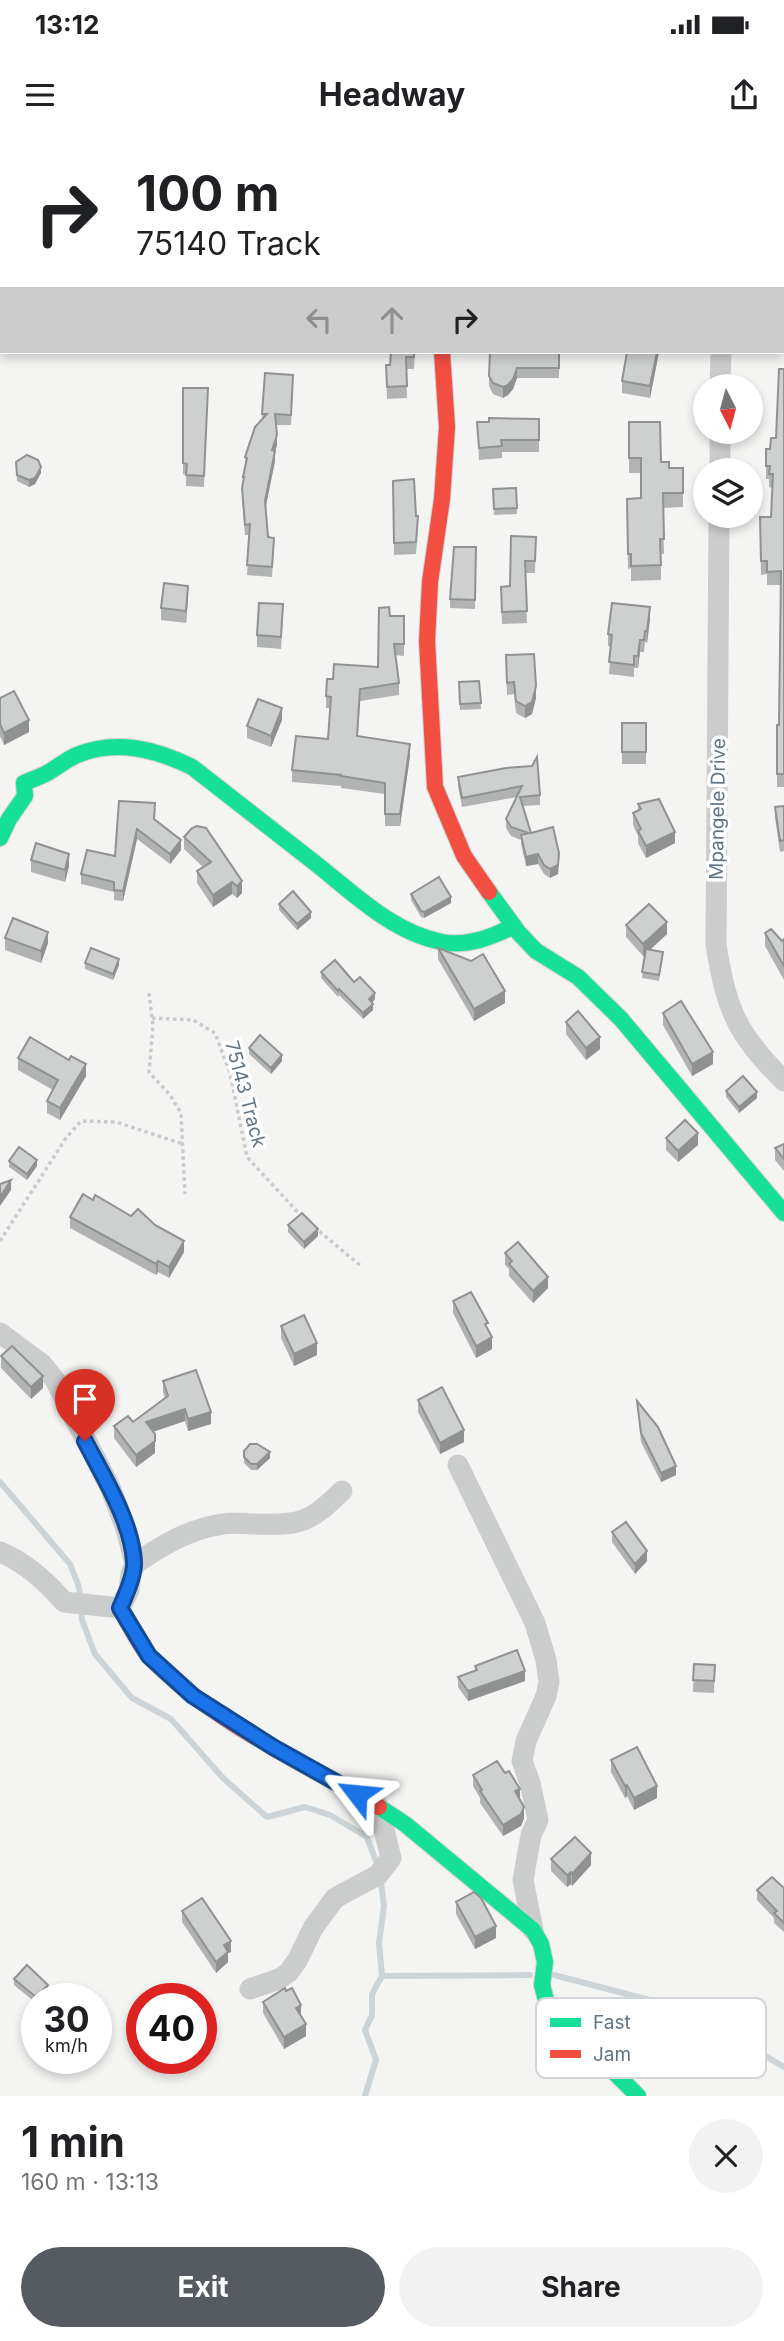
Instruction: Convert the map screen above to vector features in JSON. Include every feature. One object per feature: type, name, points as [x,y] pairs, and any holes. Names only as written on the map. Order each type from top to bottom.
[{"type":"street","points":[[442,354],[447,427],[442,499],[430,582],[427,641],[435,786],[445,815],[464,856],[514,926],[536,951],[578,977],[621,1018],[784,1213]]},
{"type":"street","points":[[720,374],[721,354]]},
{"type":"street","name":"Mpangele Drive","points":[[719,528],[716,945],[723,986],[737,1025],[757,1054],[784,1081]]},
{"type":"street","points":[[0,838],[25,796],[24,783],[75,756],[105,747],[133,747],[166,754],[192,767],[361,898],[399,925],[420,936],[444,942],[468,941],[489,938],[514,926]]},
{"type":"street","points":[[0,1333],[42,1364],[55,1380],[110,1487],[126,1529],[135,1564]]},
{"type":"street","points":[[458,1465],[535,1622],[546,1660],[549,1682],[526,1741],[522,1760],[538,1820],[531,1835],[523,1880],[533,1930],[541,1944],[545,1962],[542,1985],[546,1998]]},
{"type":"street","points":[[120,1608],[129,1591],[135,1564],[157,1548],[198,1529],[226,1523],[298,1523],[319,1513],[342,1491]]},
{"type":"street","points":[[0,1552],[37,1574],[64,1602],[120,1608]]},
{"type":"street","points":[[120,1608],[149,1656],[193,1696],[273,1747],[378,1806],[447,1857],[533,1930]]},
{"type":"street","points":[[250,1989],[279,1979],[289,1972],[313,1928],[335,1898],[379,1875],[391,1858],[378,1806]]},
{"type":"street","points":[[620,2078],[638,2096]]},
{"type":"path","points":[[149,993],[152,1018],[149,1072],[170,1095],[181,1113],[185,1194]]},
{"type":"path","name":"75143 Track","points":[[152,1018],[194,1020],[215,1033],[230,1073],[247,1157],[299,1215],[361,1266]]},
{"type":"path","points":[[0,1241],[65,1138],[81,1121],[116,1122],[183,1144]]},
{"type":"building","points":[[391,354],[414,354],[414,357],[406,357],[407,386],[387,387],[386,365],[390,365]]},
{"type":"building","points":[[490,354],[559,354],[559,368],[517,368],[513,379],[503,387],[493,383],[489,376]]},
{"type":"building","points":[[627,354],[657,354],[650,386],[622,381]]},
{"type":"building","points":[[779,369],[784,369],[784,774],[777,774],[781,571],[767,572],[767,561],[761,561],[760,528],[763,528],[763,517],[771,517],[773,474],[769,474],[770,466],[766,466],[766,449],[770,449],[771,438],[776,438]]},
{"type":"building","points":[[265,373],[293,375],[291,415],[275,414],[277,435],[272,450],[275,451],[265,501],[268,537],[274,538],[272,567],[247,565],[250,524],[245,525],[242,488],[245,457],[255,427],[267,414],[262,414]]},
{"type":"building","points":[[183,388],[208,388],[204,476],[186,475],[187,464],[183,463]]},
{"type":"building","points":[[489,418],[539,419],[539,440],[501,440],[502,446],[479,448],[477,422],[489,422]]},
{"type":"building","points":[[629,422],[660,422],[661,462],[669,462],[669,468],[683,468],[683,493],[663,493],[664,539],[660,539],[661,565],[631,566],[631,554],[628,554],[627,499],[641,498],[641,458],[629,458]]},
{"type":"building","points":[[27,455],[38,460],[41,467],[35,478],[29,480],[17,475],[16,462]]},
{"type":"building","points":[[414,479],[418,516],[416,542],[394,543],[393,481]]},
{"type":"building","points":[[516,488],[517,508],[494,509],[493,489]]},
{"type":"building","points":[[511,536],[536,537],[535,561],[525,561],[527,611],[502,612],[501,587],[510,586]]},
{"type":"building","points":[[454,547],[476,547],[475,600],[450,599]]},
{"type":"building","points":[[164,583],[188,586],[186,611],[161,608]]},
{"type":"building","points":[[259,603],[283,604],[281,637],[257,635]]},
{"type":"building","points":[[612,603],[650,607],[647,631],[644,640],[640,640],[638,656],[634,656],[634,665],[609,662],[612,635],[608,634]]},
{"type":"building","points":[[389,607],[390,616],[404,616],[404,644],[394,644],[399,683],[360,689],[357,736],[410,744],[400,814],[385,814],[385,783],[292,770],[296,736],[328,739],[331,697],[326,696],[327,679],[333,679],[334,664],[378,667],[379,608]]},
{"type":"building","points":[[534,654],[536,686],[532,702],[525,706],[516,701],[514,682],[507,683],[506,655]]},
{"type":"building","points":[[479,681],[481,703],[460,704],[459,682]]},
{"type":"building","points":[[14,691],[29,720],[4,733],[0,724],[0,698]]},
{"type":"building","points":[[258,699],[282,708],[271,736],[247,726]]},
{"type":"building","points":[[622,723],[646,723],[646,752],[622,752]]},
{"type":"building","points":[[537,757],[540,795],[520,797],[531,833],[553,827],[559,853],[558,865],[550,869],[544,865],[538,854],[526,857],[521,835],[529,833],[511,827],[506,819],[522,786],[462,798],[458,777],[532,766]]},
{"type":"building","points":[[659,799],[675,832],[646,846],[633,813],[641,809],[638,804]]},
{"type":"building","points":[[119,801],[155,803],[154,819],[181,840],[170,854],[137,829],[123,891],[114,890],[114,882],[81,874],[87,850],[115,856]]},
{"type":"building","points":[[784,806],[784,840],[780,841],[775,807]]},
{"type":"building","points":[[197,826],[206,828],[242,881],[237,886],[232,882],[213,895],[197,871],[211,862],[184,837]]},
{"type":"building","points":[[36,843],[69,854],[65,870],[31,860]]},
{"type":"building","points":[[439,877],[451,897],[424,912],[421,911],[411,894]]},
{"type":"building","points":[[293,891],[311,912],[297,924],[279,904]]},
{"type":"building","points":[[649,904],[667,922],[643,944],[626,925]]},
{"type":"building","points":[[13,918],[48,932],[41,951],[5,938]]},
{"type":"building","points":[[771,929],[782,941],[784,939],[784,966],[765,933]]},
{"type":"building","points":[[91,948],[119,959],[113,974],[85,963]]},
{"type":"building","points":[[438,948],[471,961],[483,954],[505,991],[474,1009]]},
{"type":"building","points":[[646,949],[663,952],[659,975],[642,972]]},
{"type":"building","points":[[335,960],[354,982],[360,977],[375,993],[369,999],[373,1004],[363,1013],[321,972]]},
{"type":"building","points":[[681,1001],[713,1052],[692,1064],[663,1013]]},
{"type":"building","points":[[578,1011],[600,1037],[586,1048],[566,1022]]},
{"type":"building","points":[[260,1035],[282,1055],[271,1068],[249,1048]]},
{"type":"building","points":[[30,1037],[69,1060],[71,1056],[86,1064],[60,1108],[47,1101],[58,1080],[18,1058]]},
{"type":"building","points":[[743,1076],[757,1092],[739,1107],[726,1091]]},
{"type":"building","points":[[685,1120],[698,1133],[678,1151],[666,1138]]},
{"type":"building","points":[[784,1144],[784,1159],[775,1148]]},
{"type":"building","points":[[19,1147],[37,1160],[27,1174],[9,1161]]},
{"type":"building","points":[[11,1180],[0,1197],[0,1184]]},
{"type":"building","points":[[83,1194],[93,1200],[95,1195],[131,1216],[138,1209],[155,1225],[184,1241],[169,1267],[158,1261],[156,1264],[70,1217]]},
{"type":"building","points":[[302,1213],[318,1229],[304,1242],[288,1225]]},
{"type":"building","points":[[518,1242],[548,1277],[533,1291],[509,1264],[512,1261],[505,1253]]},
{"type":"building","points":[[471,1292],[488,1323],[485,1324],[492,1337],[476,1346],[453,1301]]},
{"type":"building","points":[[304,1315],[317,1343],[294,1354],[281,1326]]},
{"type":"building","points":[[12,1346],[43,1376],[31,1387],[1,1356]]},
{"type":"building","points":[[196,1370],[211,1412],[188,1419],[185,1409],[146,1422],[155,1434],[155,1441],[136,1455],[114,1426],[128,1416],[133,1422],[168,1396],[163,1381]]},
{"type":"building","points":[[442,1387],[464,1430],[440,1443],[418,1400]]},
{"type":"building","points":[[637,1401],[658,1427],[676,1466],[661,1473],[641,1433]]},
{"type":"building","points":[[250,1444],[257,1444],[270,1452],[257,1464],[251,1464],[244,1457],[244,1451]]},
{"type":"building","points":[[626,1522],[647,1551],[635,1564],[612,1532]]},
{"type":"building","points":[[517,1650],[525,1671],[468,1691],[458,1677],[477,1670],[475,1666]]},
{"type":"building","points":[[694,1664],[715,1665],[714,1681],[693,1680]]},
{"type":"building","points":[[637,1747],[657,1786],[634,1798],[611,1760]]},
{"type":"building","points":[[497,1761],[505,1773],[509,1771],[520,1789],[515,1791],[524,1807],[521,1814],[503,1825],[480,1791],[482,1790],[473,1775]]},
{"type":"building","points":[[575,1837],[591,1853],[572,1874],[571,1872],[567,1875],[551,1859]]},
{"type":"building","points":[[772,1877],[784,1888],[784,1923],[774,1913],[777,1911],[757,1890]]},
{"type":"building","points":[[474,1892],[481,1898],[496,1926],[475,1937],[456,1902]]},
{"type":"building","points":[[202,1898],[231,1941],[224,1945],[228,1952],[216,1962],[182,1911]]},
{"type":"building","points":[[27,1965],[46,1983],[21,1985],[14,1979]]},
{"type":"building","points":[[285,1988],[286,1991],[292,1988],[301,2005],[296,2008],[306,2024],[284,2037],[263,2002]]},
{"type":"waterway","points":[[0,1482],[70,1564],[79,1587],[82,1620],[95,1654],[132,1698],[171,1719],[223,1778],[267,1817],[305,1807],[330,1815],[367,1837],[377,1864]]},
{"type":"waterway","points":[[365,2096],[376,2060],[365,2030],[372,2015],[372,1994],[382,1976],[379,1943],[384,1906],[381,1882]]},
{"type":"waterway","points":[[382,1976],[530,1975]]},
{"type":"waterway","points":[[554,1975],[642,1998]]},
{"type":"waterway","points":[[766,2056],[784,2067]]},
{"type":"traffic: fast","points":[[0,838],[25,796],[24,783],[92,750],[135,748],[164,755],[192,767],[359,899],[407,930],[442,942],[461,943],[488,937],[514,926]]},
{"type":"traffic: fast","points":[[489,892],[518,932],[536,951],[578,977],[621,1019],[784,1213]]},
{"type":"traffic: fast","points":[[379,1807],[405,1824],[533,1930],[541,1944],[545,1962],[542,1985],[546,1998]]},
{"type":"traffic: fast","points":[[620,2078],[638,2096]]},
{"type":"traffic: jam","points":[[442,354],[447,427],[442,499],[430,582],[427,641],[435,787],[464,856],[489,892]]},
{"type":"traffic: jam","points":[[120,1608],[146,1653],[202,1702],[259,1740],[379,1807]]},
{"type":"route","points":[[85,1441],[110,1487],[126,1529],[135,1564],[129,1591],[120,1608],[149,1656],[193,1696],[273,1747],[357,1794]]}]
